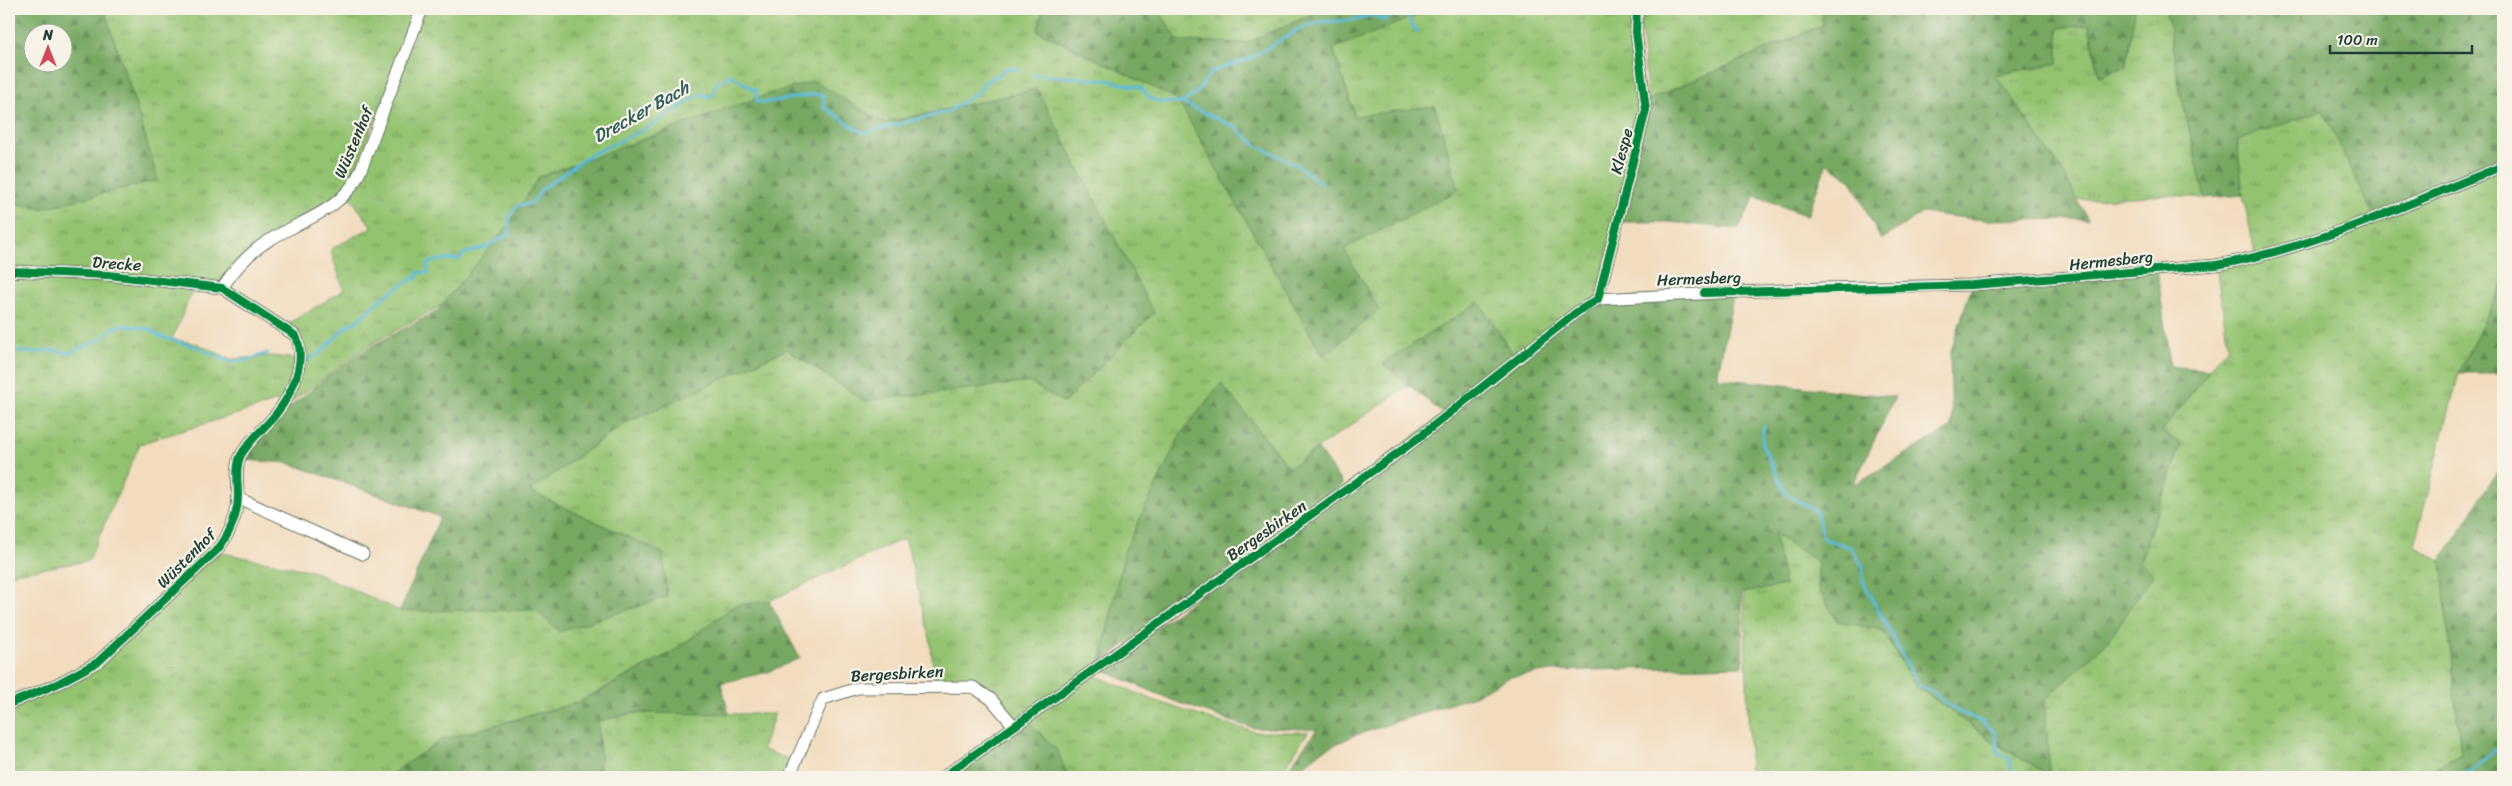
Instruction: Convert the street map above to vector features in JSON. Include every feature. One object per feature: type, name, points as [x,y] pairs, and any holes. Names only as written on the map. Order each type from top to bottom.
[{"type":"street","name":"Wüstenhof","points":[[9,704],[57,684],[98,662],[218,549],[228,536],[238,498],[236,483],[240,456],[252,439],[276,414],[286,400],[296,377],[300,351],[296,336],[222,288],[250,253],[269,240],[330,208],[349,193],[363,164],[422,9]]},
{"type":"street","name":"Klespe","points":[[1598,299],[1646,110],[1636,32],[1636,9]]},
{"type":"street","name":"Hermesberg","points":[[1598,299],[1824,288],[1972,285],[2216,265],[2256,258],[2298,245],[2503,166]]},
{"type":"street","name":"Drecke","points":[[9,271],[108,275],[222,288]]},
{"type":"street","name":"Bergesbirken","points":[[944,777],[1413,442],[1577,312],[1598,299]]},
{"type":"street","points":[[238,498],[362,554]]},
{"type":"street","name":"Bergesbirken","points":[[789,777],[822,698],[858,688],[974,686],[991,698],[1014,726]]},
{"type":"green space","points":[[9,9],[104,9],[158,180],[43,208],[9,203]]},
{"type":"green space","points":[[104,9],[419,9],[347,191],[217,282],[9,269],[9,203],[43,208],[137,109]]},
{"type":"green space","points":[[425,9],[1043,9],[1038,31],[1177,99],[1323,356],[1344,249],[1355,116],[1333,48],[1433,9],[1635,9],[1644,102],[1596,298],[1513,354],[1479,302],[1383,364],[1409,385],[1289,468],[1221,383],[1181,434],[1125,550],[1100,663],[1014,721],[977,683],[935,684],[930,639],[905,538],[769,601],[735,605],[671,653],[578,702],[441,740],[387,777],[9,777],[9,707],[99,664],[218,552],[313,571],[400,611],[536,610],[663,553],[529,491],[624,424],[787,349],[865,401],[1029,382],[1064,403],[1037,89],[884,123],[814,81],[760,97],[539,177],[507,227],[442,305],[370,345],[284,407],[303,350],[286,325],[344,290],[331,252],[333,248],[372,227],[349,196]]},
{"type":"green space","points":[[1043,9],[1158,9],[1178,41],[1246,43],[1325,9],[1433,9],[1333,49],[1355,116],[1435,106],[1459,190],[1344,249],[1379,310],[1323,356],[1177,99],[1038,31]]},
{"type":"green space","points":[[1158,9],[1325,9],[1246,43],[1178,41]]},
{"type":"green space","points":[[1639,9],[1823,9],[1823,25],[1648,100]]},
{"type":"green space","points":[[1823,9],[2135,9],[2126,66],[2100,77],[2089,25],[2058,28],[2058,63],[1996,75],[2060,168],[2088,219],[1984,220],[1922,213],[1881,240],[1851,180],[1827,163],[1807,216],[1756,196],[1738,229],[1668,222],[1618,222],[1648,100],[1823,25]]},
{"type":"green space","points":[[2135,9],[2166,9],[2180,90],[2205,198],[2169,195],[2077,200],[2060,168],[1996,75],[2058,63],[2058,28],[2089,25],[2099,77],[2126,66]]},
{"type":"green space","points":[[2166,9],[2503,9],[2503,83],[2496,85],[2503,98],[2503,169],[2374,217],[2323,110],[2237,140],[2243,195],[2205,198],[2180,90]]},
{"type":"green space","points":[[814,81],[884,123],[1037,89],[1154,313],[1064,403],[1029,382],[865,401],[787,349],[624,424],[529,491],[663,553],[667,597],[559,632],[536,610],[400,611],[440,517],[288,463],[243,460],[278,416],[329,376],[372,346],[437,311],[507,227],[539,177],[760,97]]},
{"type":"green space","points":[[2323,110],[2503,169],[2503,283],[2459,373],[2414,546],[2441,561],[2461,754],[2419,777],[1750,777],[1744,593],[1784,585],[1774,533],[1818,562],[1818,588],[1837,621],[1882,630],[1915,685],[1998,745],[2049,774],[2045,700],[2140,561],[2181,444],[2162,431],[2228,346],[2216,265],[2256,258],[2243,195],[2236,140]]},
{"type":"green space","points":[[2157,268],[2170,366],[2210,370],[2162,431],[2181,444],[2140,561],[2153,575],[2108,641],[2045,700],[2049,775],[1998,745],[1915,685],[1882,630],[1837,621],[1818,588],[1818,562],[1774,533],[1785,585],[1742,593],[1743,666],[1552,671],[1510,677],[1474,696],[1353,736],[1322,751],[1290,777],[1282,777],[1317,729],[1254,728],[1242,725],[1174,701],[1100,669],[1598,299],[1734,292],[1717,378],[1895,397],[1853,485],[1952,427],[1950,354],[1972,285]]},
{"type":"green space","points":[[9,274],[107,277],[194,287],[172,339],[198,344],[231,359],[271,356],[297,359],[282,400],[162,437],[156,431],[159,438],[140,444],[88,561],[9,574]]},
{"type":"green space","points":[[2503,283],[2503,373],[2459,373]]},
{"type":"green space","points":[[1479,302],[1513,354],[1443,414],[1383,363]]},
{"type":"green space","points":[[1221,383],[1289,468],[1318,449],[1343,485],[1100,663],[1125,550],[1181,434]]},
{"type":"green space","points":[[2503,462],[2503,777],[2419,777],[2461,754],[2441,561]]},
{"type":"green space","points":[[769,601],[800,658],[768,672],[721,683],[729,714],[635,713],[598,721],[601,777],[387,777],[441,740],[579,702],[671,653],[736,605]]},
{"type":"green space","points":[[1092,674],[1156,701],[1212,720],[1256,732],[1308,732],[1279,777],[1068,777],[1057,750],[1028,721]]},
{"type":"green space","points":[[635,713],[775,714],[762,749],[793,761],[786,777],[601,777],[598,721]]},
{"type":"green space","points":[[1028,721],[1057,750],[1068,777],[952,777]]},
{"type":"waterway","name":"Drecker Bach","points":[[1033,75],[1107,80],[1141,88],[1151,99],[1161,102],[1183,103],[1198,91],[1211,72],[1251,58],[1301,28],[1319,22],[1355,20],[1372,15],[1384,20],[1402,14],[1435,9]]},
{"type":"waterway","points":[[1406,14],[1417,32]]},
{"type":"waterway","name":"Drecker Bach","points":[[305,362],[321,352],[349,324],[353,324],[385,296],[413,278],[417,279],[418,272],[428,273],[428,264],[437,260],[460,259],[463,254],[486,247],[509,234],[509,217],[517,206],[532,203],[542,189],[588,156],[647,128],[701,94],[708,97],[713,95],[717,83],[731,75],[756,91],[757,102],[769,102],[816,94],[824,96],[824,107],[863,133],[947,112],[981,90],[986,81],[1000,74],[1006,67],[1018,70]]},
{"type":"waterway","points":[[1183,103],[1237,128],[1257,146],[1297,165],[1322,184]]},
{"type":"waterway","name":"Drecker Bach","points":[[9,350],[33,353],[52,350],[69,353],[103,338],[113,328],[123,325],[150,329],[159,336],[196,347],[230,362],[248,360],[268,353]]},
{"type":"waterway","points":[[1764,426],[1762,444],[1786,494],[1816,511],[1824,539],[1850,547],[1863,566],[1863,581],[1918,685],[1935,693],[1951,708],[1982,722],[1995,732],[1998,753],[2009,759],[2014,777]]},
{"type":"waterway","points":[[2447,777],[2470,772],[2503,743]]},
{"type":"cycle path","points":[[943,777],[1413,442],[1577,312],[1598,299],[1646,110],[1636,32],[1637,9]]},
{"type":"cycle path","points":[[1704,293],[1972,285],[2216,265],[2252,258],[2325,236],[2503,166]]},
{"type":"cycle path","points":[[9,271],[108,275],[222,288],[296,336],[300,356],[296,377],[282,406],[241,455],[237,470],[238,503],[235,517],[218,549],[98,662],[57,684],[9,704]]}]
